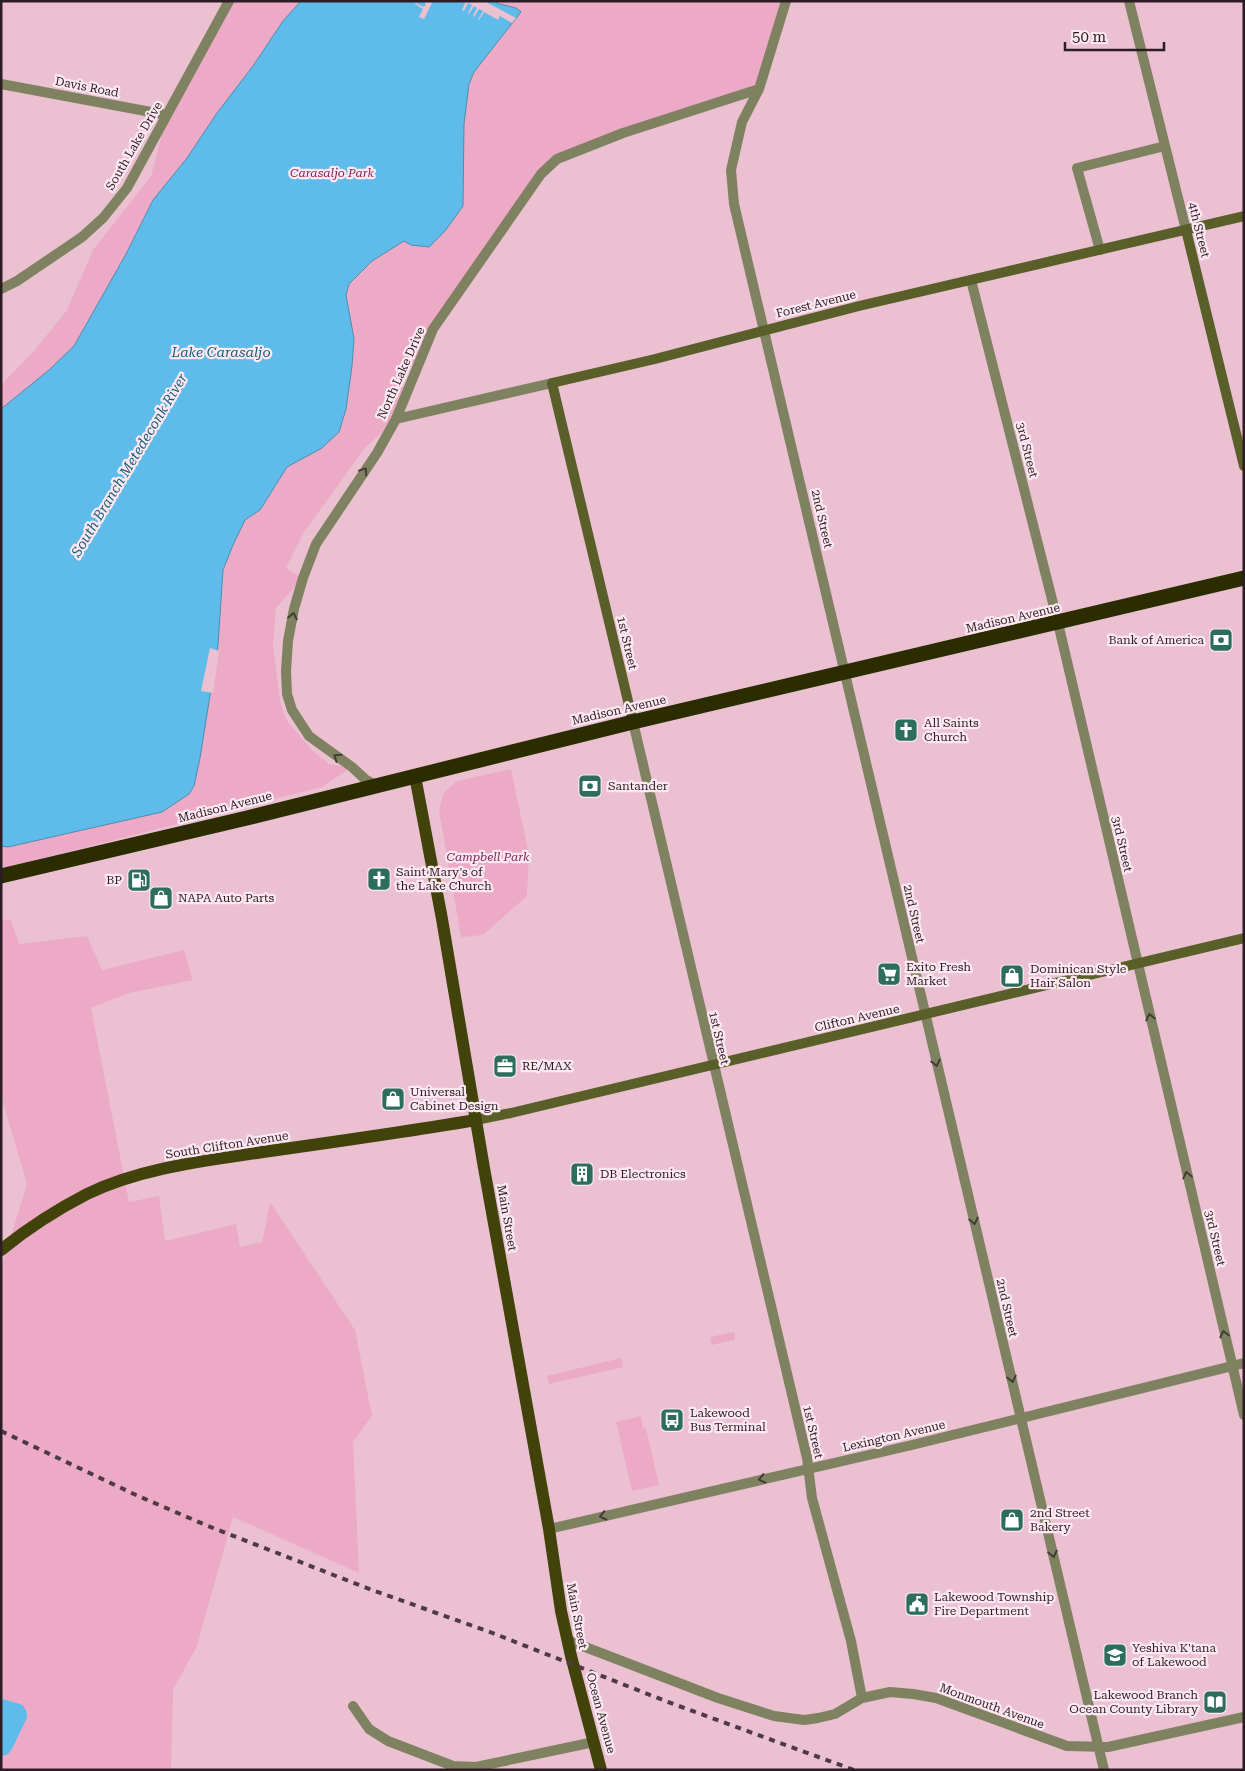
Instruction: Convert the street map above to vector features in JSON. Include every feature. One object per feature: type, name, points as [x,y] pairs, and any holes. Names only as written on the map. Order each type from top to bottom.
[{"type":"highway","name":"Madison Avenue","points":[[1,876],[377,786],[633,722],[1244,578]]},
{"type":"main road","name":"Main Street","points":[[415,776],[446,942],[567,1640],[573,1664]]},
{"type":"main road","name":"South Clifton Avenue","points":[[1,1250],[38,1222],[88,1194],[122,1181],[157,1171],[220,1158],[411,1132],[476,1120]]},
{"type":"main road","name":"Ocean Avenue","points":[[573,1664],[601,1770]]},
{"type":"street","name":"South Lake Drive","points":[[1,289],[17,281],[82,237],[103,218],[127,188],[229,1]]},
{"type":"street","points":[[759,89],[786,1]]},
{"type":"street","name":"4th Street","points":[[1129,1],[1244,466]]},
{"type":"street","name":"Davis Road","points":[[1,84],[167,115]]},
{"type":"street","name":"2nd Street","points":[[759,89],[742,122],[731,170],[734,204],[1104,1770]]},
{"type":"street","name":"North Lake Drive","points":[[377,786],[366,780],[352,767],[309,736],[292,710],[287,694],[288,641],[303,578],[316,544],[377,453],[396,419],[433,329],[541,174],[558,159],[623,133],[759,89]]},
{"type":"street","points":[[1100,250],[1077,168],[1165,146]]},
{"type":"street","name":"Forest Avenue","points":[[396,419],[552,383],[859,306],[1244,216]]},
{"type":"street","name":"3rd Street","points":[[971,280],[1058,623],[1244,1415]]},
{"type":"street","name":"1st Street","points":[[552,383],[809,1468],[812,1498],[851,1641],[862,1698]]},
{"type":"street","name":"Clifton Avenue","points":[[476,1120],[511,1114],[1244,938]]},
{"type":"street","name":"Lexington Avenue","points":[[549,1529],[1021,1418],[1244,1363]]},
{"type":"street","name":"Monmouth Avenue","points":[[567,1640],[718,1698],[774,1716],[804,1720],[835,1714],[862,1698],[890,1692],[914,1694],[936,1698],[1067,1746],[1108,1747],[1244,1717]]},
{"type":"street","points":[[353,1706],[369,1729],[388,1741],[453,1766],[476,1768],[594,1742]]},
{"type":"green space","name":"Lake Carasaljo","points":[[229,1],[786,1],[759,89],[557,159],[429,338],[405,377],[396,419],[365,448],[304,532],[286,568],[303,578],[276,608],[273,645],[280,701],[287,721],[313,751],[329,764],[352,767],[322,787],[1,869],[1,385],[34,351],[67,310],[93,250],[151,176],[167,115]]},
{"type":"green space","name":"Campbell Park","points":[[511,769],[529,855],[527,896],[483,935],[461,937],[439,810],[444,792],[457,781]]},
{"type":"green space","points":[[1,920],[11,920],[19,944],[87,936],[102,970],[184,950],[193,980],[129,993],[91,1008],[129,1202],[159,1196],[165,1241],[236,1224],[240,1247],[262,1242],[270,1202],[355,1330],[372,1416],[353,1442],[359,1573],[233,1517],[197,1646],[173,1690],[171,1770],[1,1770],[1,1268],[27,1184],[1,1096]]},
{"type":"green space","points":[[734,1332],[734,1340],[712,1345],[710,1337]]},
{"type":"green space","points":[[621,1358],[623,1367],[549,1384],[547,1376]]},
{"type":"green space","points":[[641,1416],[643,1428],[646,1428],[659,1485],[632,1491],[616,1422]]},
{"type":"water","name":"Lake Carasaljo","points":[[301,1],[497,1],[496,3],[516,8],[521,12],[474,72],[469,84],[464,124],[463,206],[445,231],[429,247],[411,245],[404,241],[372,261],[349,284],[346,295],[354,339],[346,409],[339,432],[322,448],[287,467],[260,510],[245,520],[233,545],[223,570],[218,645],[200,758],[194,786],[189,794],[162,812],[8,847],[1,846],[1,409],[49,370],[74,346],[126,254],[153,200],[187,158],[283,21]]},
{"type":"pier","points":[[423,1],[433,1],[424,19],[419,17],[423,9],[415,4],[424,7],[426,4]]},
{"type":"pier","points":[[466,1],[484,1],[516,18],[512,23],[500,16],[498,20],[484,12],[478,20],[483,11],[479,9],[474,17],[477,8],[474,6],[469,14],[472,5],[468,3],[464,11],[462,10]]},
{"type":"pier","points":[[210,648],[219,651],[213,693],[201,691]]},
{"type":"waterway","name":"South Branch Metedeconk River","points":[[1,1711],[15,1715],[1,1744]]},
{"type":"railway","points":[[1,1431],[136,1495],[208,1526],[372,1590],[490,1632],[668,1702],[854,1770]]},
{"type":"place","name":"Bank of America","points":[[1221,640]]},
{"type":"place","name":"All Saints Church","points":[[906,730]]},
{"type":"place","name":"Santander","points":[[590,786]]},
{"type":"place","name":"Saint Mary's of the Lake Church","points":[[379,879]]},
{"type":"place","name":"BP","points":[[139,880]]},
{"type":"place","name":"NAPA Auto Parts","points":[[161,898]]},
{"type":"place","name":"Exito Fresh Market","points":[[889,974]]},
{"type":"place","name":"Dominican Style Hair Salon","points":[[1012,976]]},
{"type":"place","name":"RE/MAX","points":[[505,1066]]},
{"type":"place","name":"Universal Cabinet Design","points":[[393,1099]]},
{"type":"place","name":"DB Electronics","points":[[582,1174]]},
{"type":"place","name":"Lakewood Bus Terminal","points":[[672,1420]]},
{"type":"place","name":"2nd Street Bakery","points":[[1012,1520]]},
{"type":"place","name":"Lakewood Township Fire Department","points":[[917,1604]]},
{"type":"place","name":"Yeshiva K'tana of Lakewood","points":[[1115,1655]]},
{"type":"place","name":"Lakewood Branch Ocean County Library","points":[[1215,1702]]},
{"type":"park label","name":"Carasaljo Park","points":[[332,173]]}]
